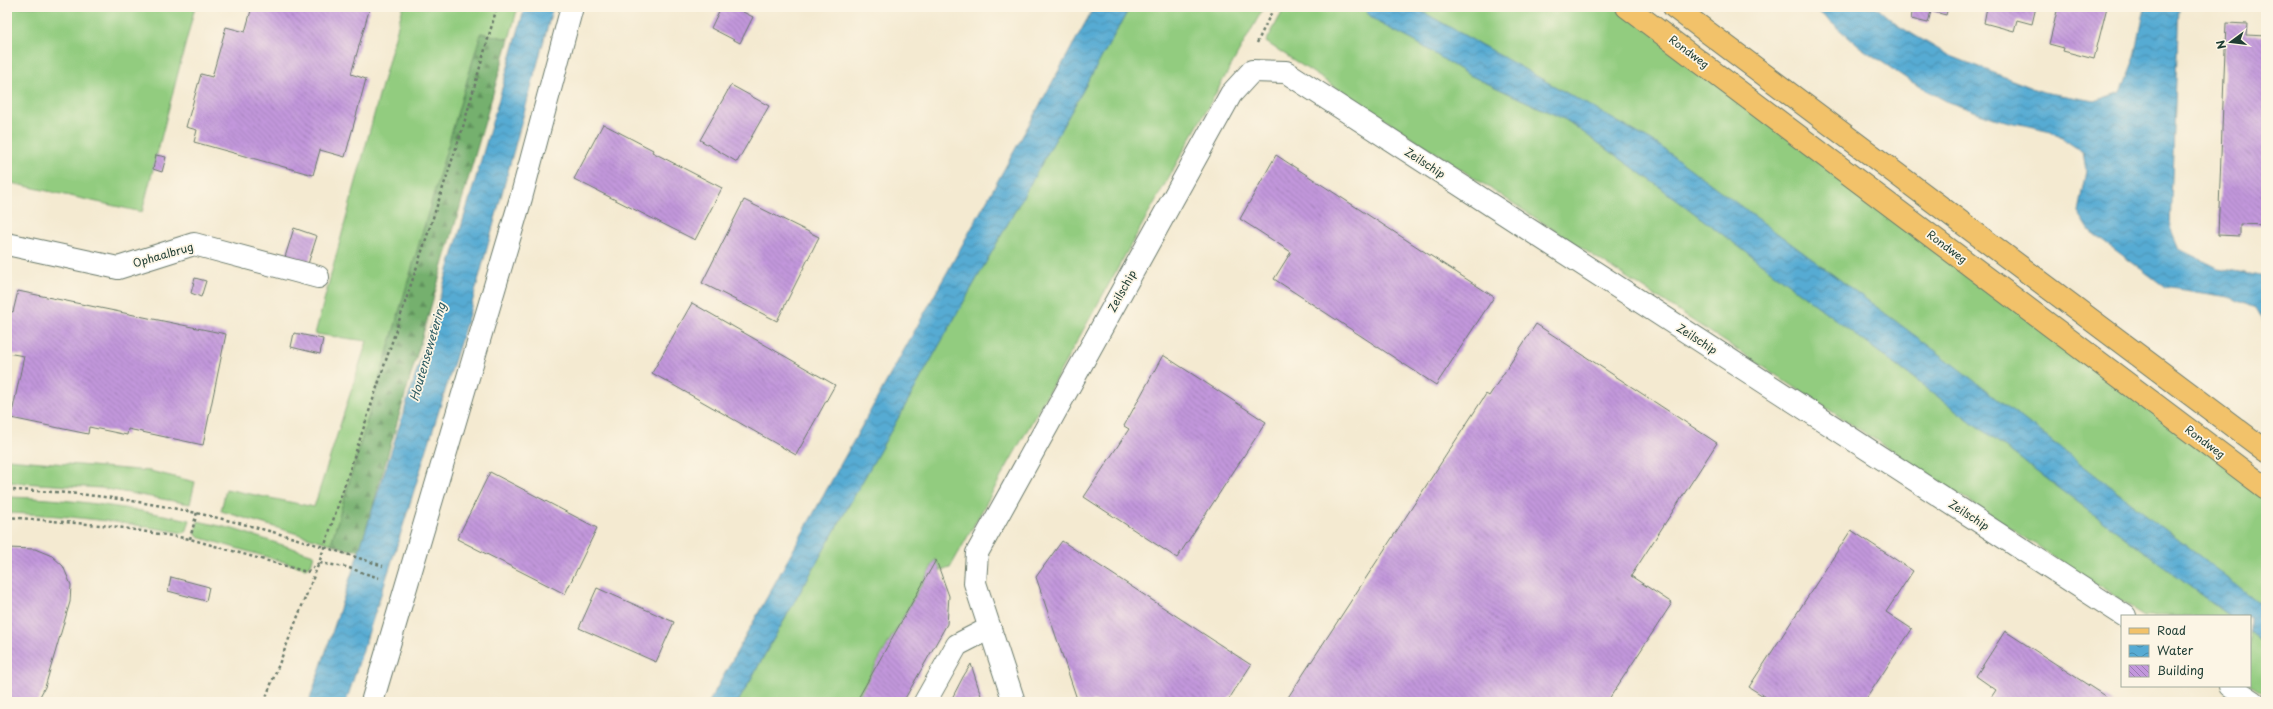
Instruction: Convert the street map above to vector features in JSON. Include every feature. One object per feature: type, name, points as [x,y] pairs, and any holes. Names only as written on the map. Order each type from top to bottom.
[{"type":"main road","name":"Rondweg","points":[[1627,7],[2266,488]]},
{"type":"main road","points":[[1674,7],[2266,451]]},
{"type":"street","points":[[372,702],[521,198],[572,7]]},
{"type":"street","name":"Zeilschip","points":[[1014,702],[976,583],[977,553],[1231,94],[1252,71],[1286,72],[2123,615]]},
{"type":"street","name":"Ophaalbrug","points":[[7,244],[118,268],[194,244],[318,277]]},
{"type":"street","points":[[925,702],[957,645],[990,628]]},
{"type":"street","points":[[2232,687],[2254,702]]},
{"type":"path","points":[[264,702],[319,563],[323,546],[463,127],[497,7]]},
{"type":"path","points":[[1252,71],[1258,37],[1274,7]]},
{"type":"path","points":[[7,490],[132,500],[197,512],[240,522],[323,546],[389,568]]},
{"type":"path","points":[[190,539],[197,512]]},
{"type":"path","points":[[7,517],[111,526],[190,539],[307,572],[319,563],[346,568],[383,580]]},
{"type":"green space","points":[[7,7],[195,7],[142,212],[7,182]]},
{"type":"green space","points":[[403,7],[518,7],[509,39],[481,33],[331,544],[221,511],[226,489],[314,507],[367,341],[315,334]]},
{"type":"green space","points":[[1130,7],[1264,7],[950,568],[940,571],[936,559],[855,702],[738,702]]},
{"type":"green space","points":[[1285,7],[1364,7],[1379,23],[1416,42],[1465,73],[1566,120],[1649,179],[2228,615],[2143,615],[1266,42]]},
{"type":"green space","points":[[1414,7],[1615,7],[1657,34],[2266,495],[2266,608],[1937,352],[1657,144]]},
{"type":"green space","points":[[481,33],[509,39],[360,550],[349,550],[331,544]]},
{"type":"green space","points":[[7,459],[150,471],[195,482],[190,504],[101,488],[7,482]]},
{"type":"green space","points":[[7,497],[53,499],[99,504],[190,520],[187,530],[183,533],[52,515],[7,513]]},
{"type":"green space","points":[[198,521],[233,529],[314,555],[311,565],[305,568],[198,537],[195,533]]},
{"type":"green space","points":[[2251,633],[2266,645],[2266,695],[2251,686]]},
{"type":"water","name":"Houtensewetering","points":[[525,7],[553,7],[469,314],[398,542],[346,702],[309,702],[422,356],[475,182]]},
{"type":"water","points":[[1094,7],[1130,7],[738,702],[709,702]]},
{"type":"water","points":[[1414,7],[1657,144],[1937,352],[2266,608],[2266,645],[2251,633],[2251,615],[2228,615],[1649,179],[1566,120],[1465,73],[1416,42],[1379,23],[1369,15],[1364,8]]},
{"type":"water","points":[[1813,7],[1876,7],[1897,25],[1948,55],[2043,92],[2094,101],[2121,92],[2135,57],[2145,7],[2179,7],[2170,227],[2179,249],[2218,268],[2266,277],[2266,325],[2256,308],[2229,297],[2165,287],[2090,231],[2078,212],[2086,170],[2083,152],[2051,131],[1997,119],[1948,102],[1910,81],[1860,47]]},
{"type":"building","points":[[252,7],[370,7],[351,74],[366,79],[345,157],[320,150],[313,175],[194,142],[197,130],[186,127],[201,74],[212,77],[226,27],[245,32]]},
{"type":"building","points":[[721,7],[733,7],[753,17],[740,43],[711,28]]},
{"type":"building","points":[[1913,7],[1948,7],[1946,15],[1931,11],[1928,23],[1911,19]]},
{"type":"building","points":[[1987,7],[2036,7],[2032,24],[2017,20],[2014,31],[1984,23]]},
{"type":"building","points":[[2058,7],[2107,7],[2094,59],[2063,51],[2064,48],[2049,44]]},
{"type":"building","points":[[2226,23],[2247,24],[2246,35],[2266,36],[2266,225],[2240,224],[2240,236],[2218,235]]},
{"type":"building","points":[[731,85],[769,106],[737,162],[700,140]]},
{"type":"building","points":[[603,124],[653,150],[652,152],[722,188],[695,240],[574,179]]},
{"type":"building","points":[[156,155],[166,157],[162,172],[153,169]]},
{"type":"building","points":[[1276,155],[1494,297],[1436,385],[1274,279],[1291,252],[1240,219]]},
{"type":"building","points":[[744,200],[819,237],[777,321],[702,283]]},
{"type":"building","points":[[294,228],[317,236],[308,264],[285,257]]},
{"type":"building","points":[[195,278],[206,281],[201,297],[191,293]]},
{"type":"building","points":[[18,291],[226,334],[203,445],[128,429],[127,435],[89,427],[88,434],[11,418],[24,356],[7,353],[7,310],[13,312]]},
{"type":"building","points":[[692,303],[835,385],[796,455],[652,373]]},
{"type":"building","points":[[1536,324],[1717,443],[1631,576],[1672,603],[1607,702],[1285,702],[1486,394],[1489,396]]},
{"type":"building","points":[[294,333],[323,339],[320,354],[291,347]]},
{"type":"building","points":[[1163,355],[1266,422],[1177,558],[1084,497],[1129,429],[1124,426]]},
{"type":"building","points":[[490,472],[597,528],[565,594],[457,539]]},
{"type":"building","points":[[1851,530],[1913,571],[1886,612],[1912,629],[1864,702],[1773,702],[1749,687]]},
{"type":"building","points":[[1062,541],[1251,665],[1227,702],[1078,702],[1036,577]]},
{"type":"building","points":[[7,548],[35,549],[52,556],[63,566],[71,585],[70,602],[45,687],[37,702],[7,702]]},
{"type":"building","points":[[936,560],[949,596],[947,624],[903,702],[856,702]]},
{"type":"building","points":[[171,577],[209,587],[206,601],[168,591]]},
{"type":"building","points":[[597,588],[674,622],[656,662],[579,628]]},
{"type":"building","points":[[2005,631],[2114,702],[1988,702],[1996,690],[1976,676]]},
{"type":"building","points":[[971,664],[983,702],[950,702],[963,677]]}]
